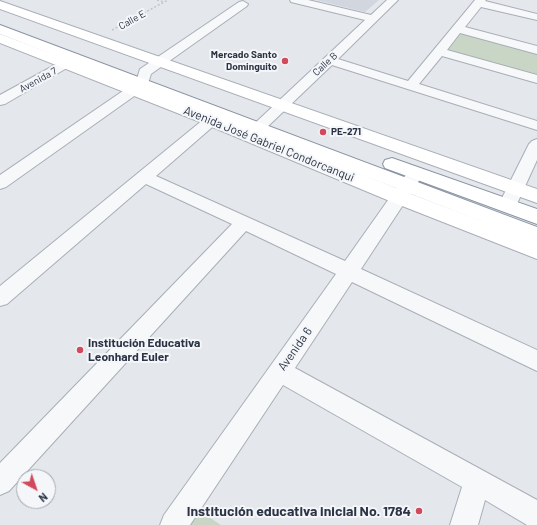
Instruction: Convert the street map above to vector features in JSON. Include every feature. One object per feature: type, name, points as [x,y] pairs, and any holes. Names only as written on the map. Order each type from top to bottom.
[{"type":"main road","points":[[0,5],[537,196]]},
{"type":"main road","name":"Avenida José Gabriel Condorcanqui","points":[[0,17],[216,117],[407,185],[537,235]]},
{"type":"main road","name":"Avenida José Gabriel Condorcanqui","points":[[0,29],[70,62]]},
{"type":"main road","name":"Avenida José Gabriel Condorcanqui","points":[[0,38],[70,62],[140,82],[263,123],[407,185],[537,251]]},
{"type":"main road","name":"Avenida José Gabriel Condorcanqui","points":[[216,117],[263,123]]},
{"type":"main road","name":"Avenida José Gabriel Condorcanqui","points":[[407,185],[508,206],[537,217]]},
{"type":"street","points":[[295,0],[372,19]]},
{"type":"street","name":"Calle B","points":[[263,123],[393,0]]},
{"type":"street","points":[[411,86],[480,1],[537,17]]},
{"type":"street","points":[[0,183],[140,82],[159,62],[243,4]]},
{"type":"street","points":[[458,29],[537,50]]},
{"type":"street","points":[[440,52],[537,79]]},
{"type":"street","points":[[330,60],[537,126]]},
{"type":"street","name":"Avenida 7","points":[[0,101],[70,62]]},
{"type":"street","points":[[0,298],[216,117]]},
{"type":"street","points":[[508,206],[537,144]]},
{"type":"street","points":[[144,177],[244,222],[537,361]]},
{"type":"street","name":"Avenida 6","points":[[174,525],[407,185]]},
{"type":"street","points":[[0,482],[244,222]]},
{"type":"street","points":[[279,371],[537,515]]},
{"type":"street","points":[[464,525],[477,482]]},
{"type":"path","points":[[157,0],[164,2]]},
{"type":"path","name":"Calle E","points":[[95,40],[168,0]]},
{"type":"shaded area","points":[[316,0],[379,0],[365,12]]},
{"type":"green space","points":[[460,32],[537,52],[537,75],[445,50]]},
{"type":"green space","points":[[197,509],[221,525],[187,525]]},
{"type":"place","name":"Mercado Santo Dominguito","points":[[285,61]]},
{"type":"place","name":"PE-271","points":[[323,132]]},
{"type":"place","name":"Institución Educativa Leonhard Euler","points":[[80,350]]},
{"type":"place","name":"Institución educativa inicial No. 1784","points":[[419,511]]}]
